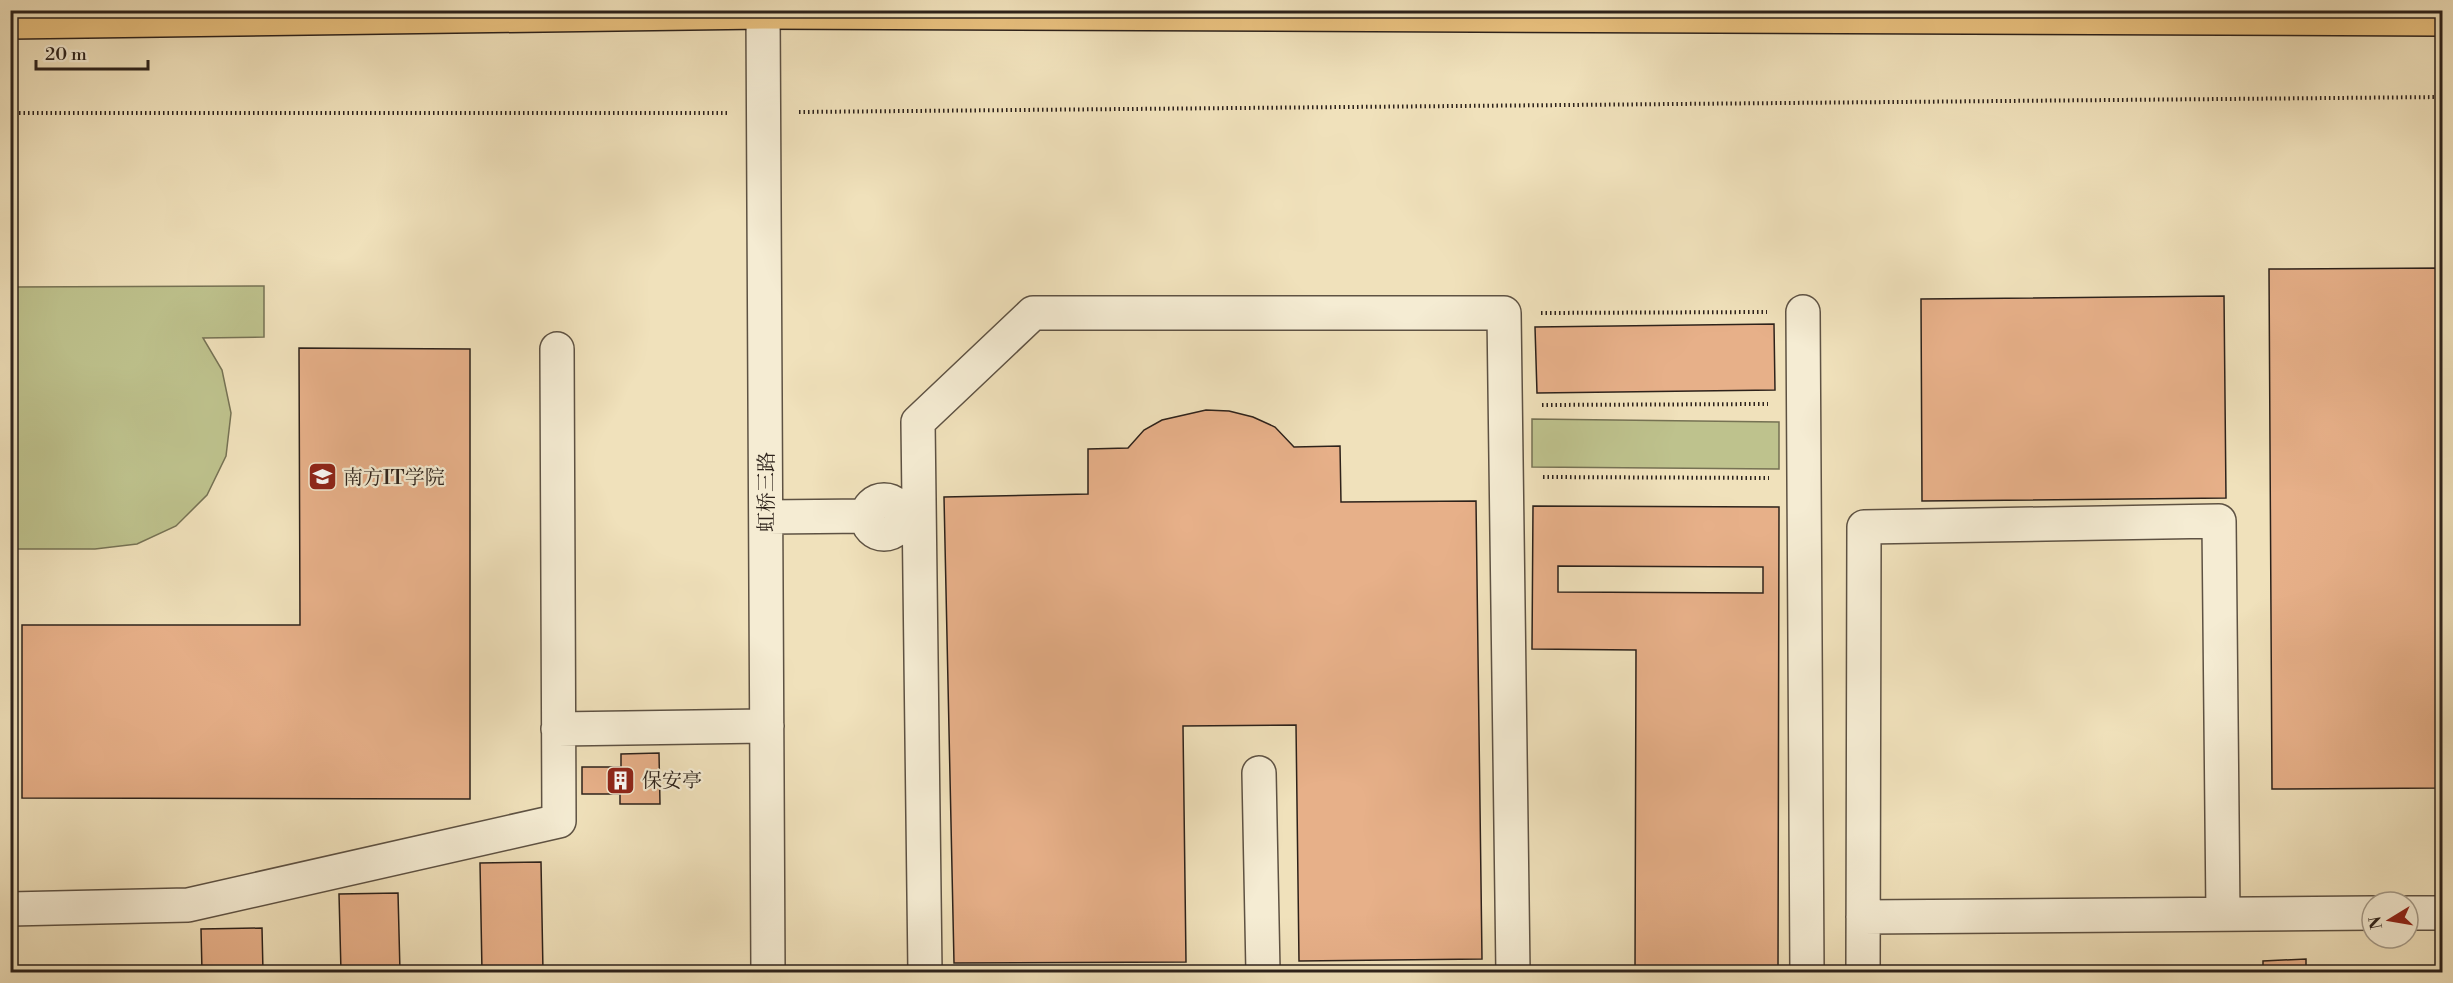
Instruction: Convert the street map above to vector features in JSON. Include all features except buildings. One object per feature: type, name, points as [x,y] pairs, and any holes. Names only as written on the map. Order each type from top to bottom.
[{"type":"main road","points":[[10,22],[763,12],[2442,19]]},
{"type":"street","name":"虹桥三路","points":[[763,12],[768,972]]},
{"type":"street","points":[[1803,312],[1807,972]]},
{"type":"street","points":[[925,972],[910,516],[918,422],[1033,313],[1504,313],[1513,972]]},
{"type":"street","points":[[10,909],[188,905],[559,821],[557,349]]},
{"type":"street","points":[[766,517],[868,516],[870,527],[885,534],[895,530],[910,516]]},
{"type":"street","points":[[1863,972],[1864,528],[2219,521],[2223,914]]},
{"type":"street","points":[[558,729],[767,726]]},
{"type":"street","points":[[1259,772],[1263,972]]},
{"type":"street","points":[[2420,913],[2442,912]]},
{"type":"street","points":[[1863,917],[2360,913]]},
{"type":"path","points":[[10,113],[763,113],[2442,97]]},
{"type":"path","points":[[1504,313],[1803,312]]},
{"type":"path","points":[[1505,406],[1803,403]]},
{"type":"path","points":[[1506,477],[1804,478]]},
{"type":"green space","points":[[264,286],[264,337],[203,338],[222,370],[231,413],[226,456],[207,495],[176,526],[137,544],[95,549],[11,549],[11,287]]},
{"type":"green space","points":[[1532,419],[1779,422],[1779,469],[1532,467]]},
{"type":"place","name":"南方IT学院","points":[[322,477]]},
{"type":"place","name":"保安亭","points":[[621,780]]}]
